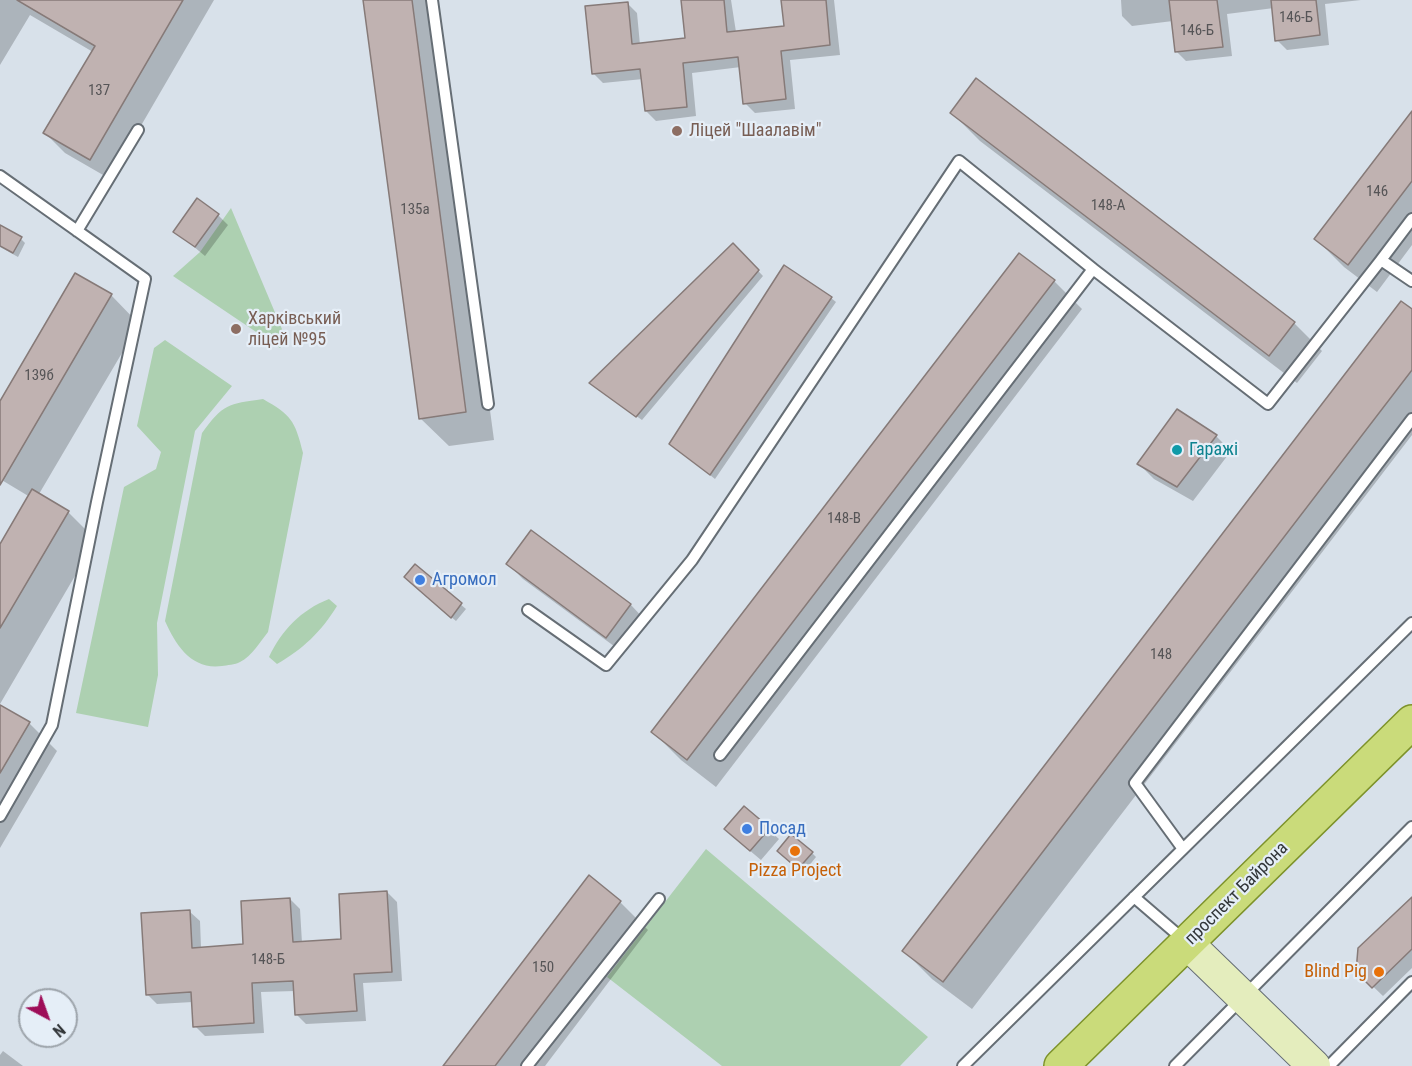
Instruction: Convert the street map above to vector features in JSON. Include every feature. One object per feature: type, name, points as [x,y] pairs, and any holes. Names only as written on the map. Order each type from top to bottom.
[{"type":"main road","name":"проспект Байрона","points":[[1061,1066],[1412,722]]},
{"type":"main road","points":[[1188,943],[1314,1066]]},
{"type":"lane","points":[[432,0],[488,404]]},
{"type":"lane","points":[[77,231],[138,130]]},
{"type":"lane","points":[[528,610],[606,665],[692,560],[959,161],[1093,269],[1268,404],[1412,219]]},
{"type":"lane","points":[[0,176],[146,279],[97,502],[52,725],[0,816]]},
{"type":"lane","points":[[1381,260],[1412,281]]},
{"type":"lane","points":[[720,755],[1093,269]]},
{"type":"lane","points":[[1183,849],[1135,783],[1412,419]]},
{"type":"lane","points":[[963,1066],[1412,623]]},
{"type":"lane","points":[[1174,1066],[1412,827]]},
{"type":"lane","points":[[1134,897],[1188,943]]},
{"type":"lane","points":[[527,1066],[659,899]]},
{"type":"lane","points":[[1329,1066],[1412,982]]},
{"type":"green space","points":[[231,208],[287,341],[280,348],[173,276],[200,252]]},
{"type":"green space","points":[[165,340],[232,386],[195,431],[157,623],[158,675],[148,727],[76,713],[124,487],[156,469],[161,452],[137,426],[154,348]]},
{"type":"green space","points":[[263,399],[286,414],[294,426],[303,453],[268,632],[248,656],[238,663],[211,666],[202,664],[186,654],[174,639],[165,621],[202,433],[215,416],[227,407]]},
{"type":"green space","points":[[329,599],[337,606],[311,639],[277,664],[269,657],[293,622],[310,609]]},
{"type":"green space","points":[[706,849],[928,1037],[900,1066],[722,1066],[607,977]]},
{"type":"building","points":[[17,0],[183,0],[90,160],[43,133],[95,46]]},
{"type":"building","points":[[363,0],[412,0],[466,412],[419,419]]},
{"type":"building","name":"Ліцей \"Шаалавім\"","points":[[681,0],[724,0],[727,32],[784,26],[781,0],[826,0],[830,45],[781,51],[786,99],[743,104],[738,57],[683,63],[687,107],[645,111],[640,69],[592,74],[585,6],[628,2],[632,44],[685,38]]},
{"type":"building","points":[[1169,0],[1217,0],[1223,47],[1175,52]]},
{"type":"building","points":[[1271,0],[1316,0],[1320,35],[1275,41]]},
{"type":"building","points":[[976,78],[1295,322],[1269,356],[950,113]]},
{"type":"building","points":[[1412,111],[1412,181],[1348,265],[1314,239]]},
{"type":"building","points":[[197,198],[219,214],[195,247],[173,232]]},
{"type":"building","points":[[0,225],[22,237],[13,253],[0,246]]},
{"type":"building","points":[[733,243],[759,270],[636,417],[589,383]]},
{"type":"building","points":[[1019,253],[1055,280],[687,760],[651,732]]},
{"type":"building","points":[[784,265],[832,297],[710,475],[669,444]]},
{"type":"building","points":[[75,273],[112,294],[0,485],[0,401]]},
{"type":"building","points":[[1401,301],[1412,309],[1412,370],[943,982],[902,951]]},
{"type":"building","name":"Гаражі","points":[[1177,409],[1217,435],[1177,487],[1137,464]]},
{"type":"building","points":[[32,489],[69,511],[0,628],[0,544]]},
{"type":"building","points":[[531,530],[631,604],[606,638],[506,564]]},
{"type":"building","points":[[415,564],[462,603],[451,618],[404,577]]},
{"type":"building","points":[[0,705],[30,722],[0,773]]},
{"type":"building","name":"Посад","points":[[744,806],[770,828],[750,851],[724,829]]},
{"type":"building","name":"Pizza Project","points":[[791,834],[813,852],[798,869],[777,851]]},
{"type":"building","points":[[589,875],[621,901],[495,1066],[443,1066]]},
{"type":"building","points":[[387,891],[392,972],[354,974],[357,1011],[295,1015],[293,981],[252,983],[254,1023],[193,1027],[191,992],[146,995],[141,913],[190,910],[192,948],[243,944],[241,901],[290,898],[293,942],[341,939],[339,894]]},
{"type":"building","points":[[1412,897],[1412,949],[1372,988],[1356,972],[1358,948]]},
{"type":"place","name":"Ліцей \"Шаалавім\"","points":[[677,131]]},
{"type":"place","name":"Харківський ліцей №95","points":[[236,329]]},
{"type":"place","name":"Гаражі","points":[[1177,450]]},
{"type":"place","name":"Агромол","points":[[420,580]]},
{"type":"place","name":"Посад","points":[[747,829]]},
{"type":"place","name":"Pizza Project","points":[[795,851]]},
{"type":"place","name":"Blind Pig","points":[[1379,972]]}]
